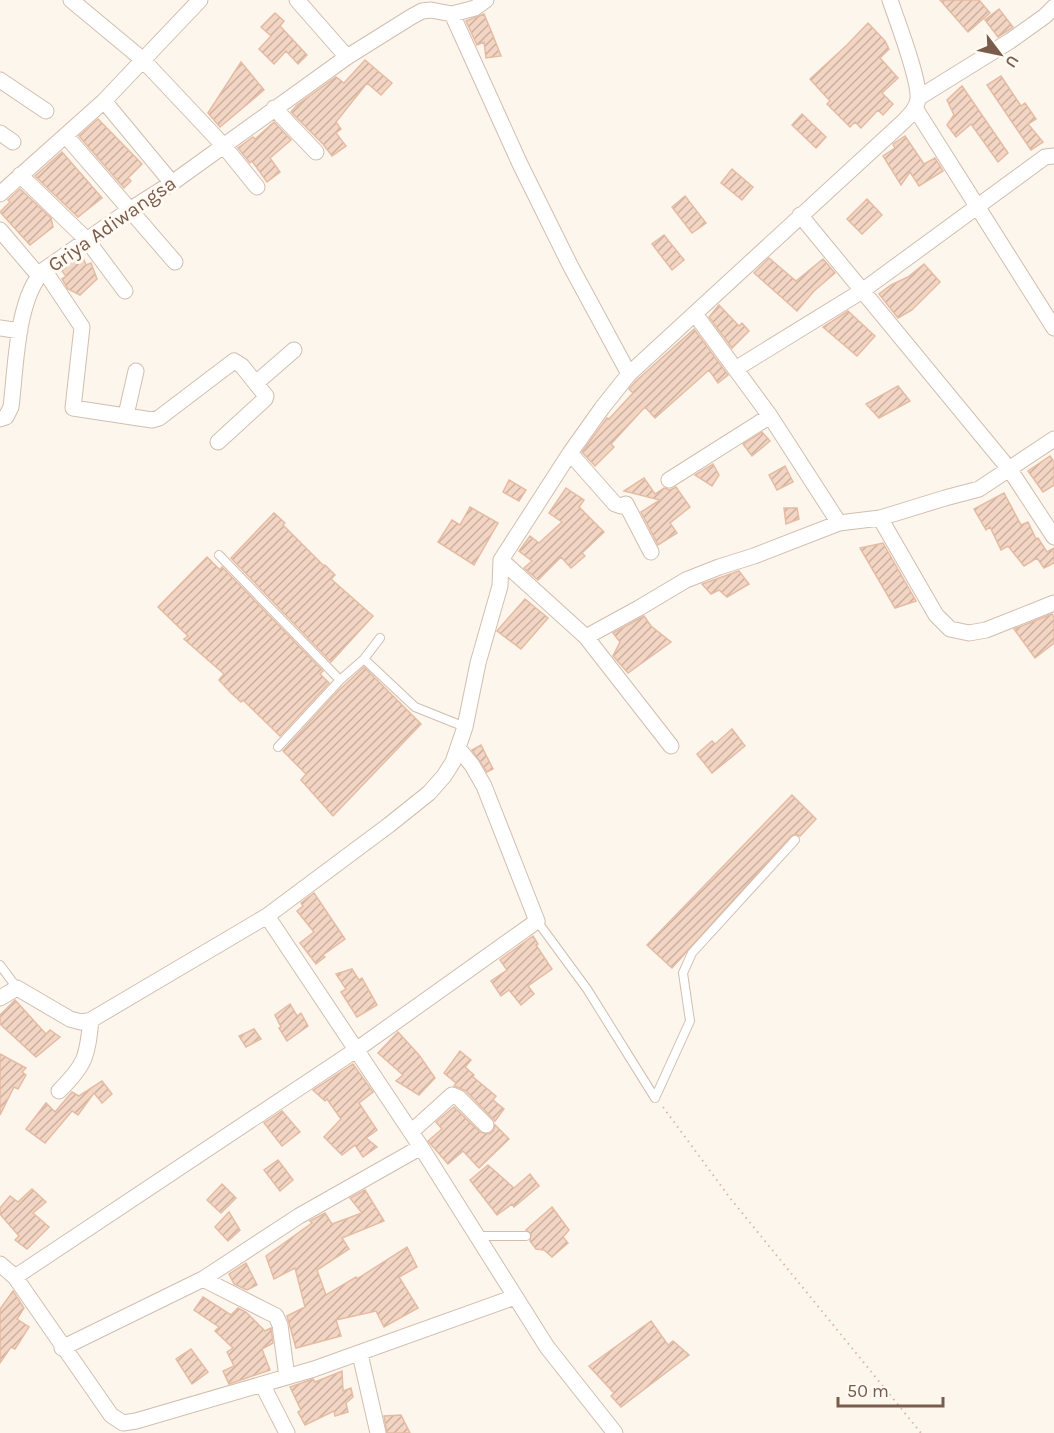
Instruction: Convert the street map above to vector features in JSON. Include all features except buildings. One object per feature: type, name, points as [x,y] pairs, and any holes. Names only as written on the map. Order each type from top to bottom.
[{"type":"street","points":[[71,0],[142,59],[223,145],[257,187]]},
{"type":"street","points":[[0,194],[104,101],[200,0]]},
{"type":"street","points":[[297,0],[347,57]]},
{"type":"street","points":[[432,5],[452,14],[475,8],[486,0]]},
{"type":"street","points":[[890,0],[916,81],[917,103],[978,208],[1054,328]]},
{"type":"street","name":"Griya Adiwangsa","points":[[0,419],[6,417],[11,407],[25,303],[41,273],[130,209],[172,183],[347,57],[432,5]]},
{"type":"street","points":[[0,998],[17,988],[70,1019],[81,1022],[91,1020],[267,916],[429,793],[444,776],[458,748],[465,727],[478,663],[500,586],[501,560],[570,453],[629,374],[903,122],[917,103],[1010,41],[1054,7]]},
{"type":"street","points":[[452,14],[520,164],[570,265],[629,374]]},
{"type":"street","points":[[0,80],[46,111]]},
{"type":"street","points":[[104,101],[172,183]]},
{"type":"street","points":[[274,108],[316,152]]},
{"type":"street","points":[[0,133],[13,142]]},
{"type":"street","points":[[66,136],[175,262]]},
{"type":"street","points":[[737,368],[862,291],[1045,157],[1054,156]]},
{"type":"street","points":[[20,175],[87,240],[125,291]]},
{"type":"street","points":[[800,215],[1010,470],[1054,537]]},
{"type":"street","points":[[0,230],[41,273],[82,327],[73,408],[152,420],[159,418],[234,360],[239,362],[266,396],[218,441]]},
{"type":"street","points":[[695,314],[737,368],[839,523]]},
{"type":"street","points":[[0,328],[20,331]]},
{"type":"street","points":[[256,383],[294,350]]},
{"type":"street","points":[[126,415],[136,371]]},
{"type":"street","points":[[669,480],[770,416]]},
{"type":"street","points":[[586,637],[686,580],[839,523],[880,518],[979,489],[1054,439]]},
{"type":"street","points":[[570,453],[615,504],[621,506],[626,504],[651,552]]},
{"type":"street","points":[[880,518],[936,615],[950,629],[969,633],[986,630],[1054,603]]},
{"type":"street","points":[[501,560],[586,637],[671,746]]},
{"type":"street","points":[[15,1277],[356,1050],[537,921],[483,786],[472,765],[458,748]]},
{"type":"street","points":[[267,916],[421,1147],[548,1347],[615,1433]]},
{"type":"street","points":[[59,1091],[82,1066],[87,1054],[91,1020]]},
{"type":"street","points":[[411,1132],[452,1095],[459,1098],[486,1125]]},
{"type":"street","points":[[62,1348],[203,1279],[299,1216],[421,1147]]},
{"type":"street","points":[[0,1264],[15,1277],[62,1348],[120,1428],[136,1421],[360,1354],[515,1296]]},
{"type":"street","points":[[203,1279],[276,1316],[280,1325],[287,1377]]},
{"type":"street","points":[[360,1354],[378,1433]]},
{"type":"street","points":[[262,1384],[287,1433]]},
{"type":"lane","points":[[219,555],[340,680]]},
{"type":"lane","points":[[278,747],[340,680],[364,659],[380,638]]},
{"type":"lane","points":[[364,659],[415,708],[465,727]]},
{"type":"lane","points":[[656,1098],[690,1021],[683,973],[692,953],[795,840]]},
{"type":"lane","points":[[537,921],[587,989],[656,1098]]},
{"type":"lane","points":[[0,964],[17,988]]},
{"type":"lane","points":[[477,1236],[526,1236]]},
{"type":"path","points":[[656,1098],[730,1198],[921,1433]]}]
